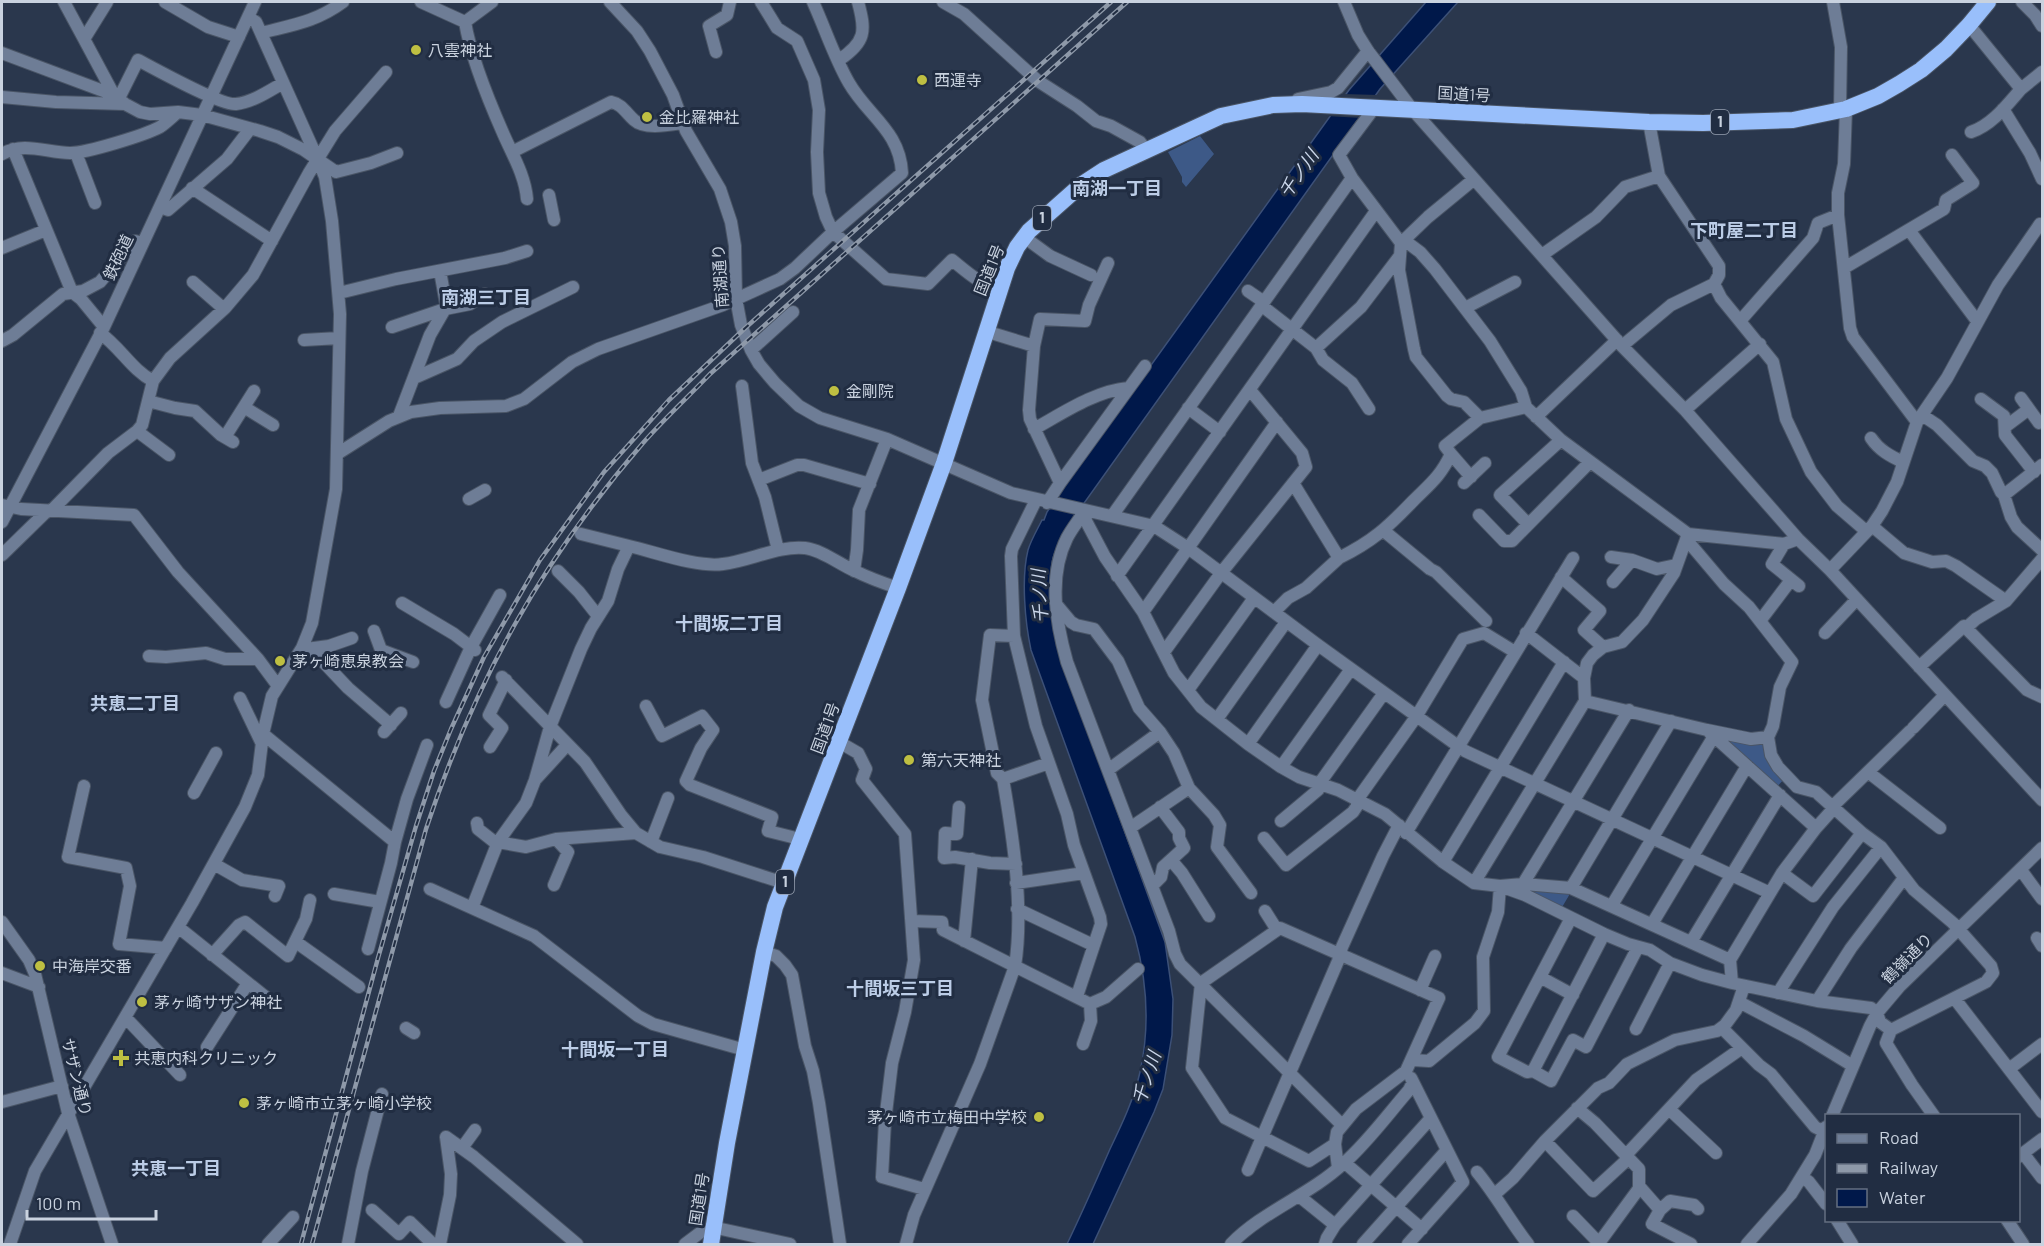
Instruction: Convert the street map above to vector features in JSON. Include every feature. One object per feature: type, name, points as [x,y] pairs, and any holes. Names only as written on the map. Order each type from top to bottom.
[{"type":"highway","name":"国道1号","points":[[711,1245],[712,1227],[745,1050],[775,907],[944,463],[1000,288],[1017,247],[1043,217],[1081,185],[1104,170],[1221,116],[1273,105],[1334,105],[1649,122],[1712,123],[1793,120],[1843,109],[1878,96],[1921,70],[1946,49],[1988,2]]},
{"type":"street","points":[[64,2],[120,99]]},
{"type":"street","points":[[84,39],[107,2]]},
{"type":"street","name":"鉄砲道","points":[[2,522],[5,506],[102,330],[255,2]]},
{"type":"street","points":[[261,33],[302,24],[343,2]]},
{"type":"street","points":[[421,2],[465,21]]},
{"type":"street","points":[[465,21],[492,2]]},
{"type":"street","name":"南湖通り","points":[[610,2],[637,31],[650,51],[673,96],[683,123],[720,189],[726,204],[735,246],[736,298],[741,325],[751,350],[767,375],[799,406],[820,418],[888,439],[1011,493],[1154,526],[1188,548],[1458,747],[1651,839],[1770,892]]},
{"type":"street","points":[[716,52],[709,26],[728,15],[730,2]]},
{"type":"street","points":[[761,2],[777,28],[796,41],[814,80],[819,110],[817,152],[819,193],[833,232],[889,280],[928,284],[952,260],[977,279],[1000,288]]},
{"type":"street","points":[[337,454],[411,412],[440,408],[506,406],[524,399],[572,362],[598,349],[712,309],[780,279],[902,173],[893,139],[860,100],[847,79],[813,2]]},
{"type":"street","points":[[839,60],[858,45],[862,35],[863,22],[858,2]]},
{"type":"street","points":[[943,2],[964,14],[1038,81],[1096,121],[1111,126],[1140,142],[1146,150]]},
{"type":"street","points":[[1344,2],[1368,52],[1412,109],[1473,180],[1620,343],[1685,410],[1798,539],[1830,570],[2043,800]]},
{"type":"street","points":[[1833,2],[1841,47],[1843,109],[1844,164],[1838,193],[1838,215],[1853,337],[1919,418],[1937,425],[1973,461],[1992,472],[2014,522],[2043,550]]},
{"type":"street","points":[[2022,2],[2036,15],[2043,26]]},
{"type":"street","points":[[172,3],[208,27],[239,37]]},
{"type":"street","points":[[13,1241],[35,1171],[237,824],[258,775],[272,696],[306,649],[321,579],[334,508],[337,454],[339,293],[332,221],[325,177],[318,160],[256,22],[248,17]]},
{"type":"street","points":[[465,21],[467,35],[488,93],[524,180],[527,199]]},
{"type":"street","points":[[1969,25],[2022,89]]},
{"type":"street","points":[[1273,105],[1331,92],[1338,88],[1368,52]]},
{"type":"street","points":[[2,53],[120,99],[140,112],[150,114],[178,112],[202,115],[278,137],[336,172],[371,163],[397,153]]},
{"type":"street","points":[[120,99],[138,60],[211,97],[234,105],[283,83]]},
{"type":"street","points":[[2,555],[45,513],[53,509],[108,453],[142,425],[153,381],[170,358],[224,309],[253,275],[303,183],[335,131],[386,72]]},
{"type":"street","points":[[1971,132],[1988,123],[2022,89],[2043,72]]},
{"type":"street","points":[[2,97],[56,102],[120,99]]},
{"type":"street","points":[[512,152],[611,102],[620,105],[635,122],[640,124],[666,126],[683,123]]},
{"type":"street","points":[[1373,107],[1339,155],[1352,178],[1402,245],[1420,252],[1449,286],[1506,363],[1521,390],[1526,407],[1561,440],[1687,537],[1724,584],[1749,607],[1792,662],[1780,687],[1773,726],[1768,737],[1771,755],[1778,767],[1797,787],[1816,792],[1881,847],[1914,890],[1959,929],[1991,966],[1992,973],[1986,982],[1891,1030],[1886,1043],[1933,1114]]},
{"type":"street","points":[[2003,108],[2043,179]]},
{"type":"street","points":[[153,381],[143,376],[110,340],[81,299],[72,292],[46,230],[7,151],[38,148],[76,153],[159,127],[178,112]]},
{"type":"street","points":[[1536,417],[1620,343],[1671,305],[1714,284],[1719,275],[1719,266],[1659,176],[1649,122]]},
{"type":"street","points":[[160,207],[168,210],[227,159],[250,129]]},
{"type":"street","points":[[76,153],[95,203]]},
{"type":"street","points":[[1844,267],[1944,209],[1946,200],[1973,183],[1952,155]]},
{"type":"street","points":[[1542,255],[1596,217],[1625,188],[1659,176]]},
{"type":"street","points":[[1112,516],[1352,178]]},
{"type":"street","points":[[1316,348],[1360,307],[1402,245],[1428,217],[1473,180]]},
{"type":"street","points":[[192,188],[272,241]]},
{"type":"street","points":[[549,195],[554,220]]},
{"type":"street","points":[[1117,576],[1376,211]]},
{"type":"street","points":[[1740,321],[1813,238],[1818,223],[1838,215]]},
{"type":"street","points":[[1830,570],[1869,529],[1897,482],[1919,418],[1947,378],[1998,285],[2042,222]]},
{"type":"street","points":[[2,248],[46,230]]},
{"type":"street","points":[[1909,230],[1977,321]]},
{"type":"street","points":[[1024,237],[1047,254],[1091,275]]},
{"type":"street","points":[[2,341],[13,335],[63,294],[83,291],[100,282],[135,241],[143,243]]},
{"type":"street","points":[[1402,245],[1399,270],[1416,357],[1447,396],[1464,402],[1480,418]]},
{"type":"street","points":[[339,293],[505,258],[527,251]]},
{"type":"street","points":[[1060,483],[1034,429],[1029,410],[1034,346],[1040,320],[1084,321],[1089,304],[1108,263]]},
{"type":"street","points":[[399,417],[430,335],[445,309],[440,271]]},
{"type":"street","points":[[193,282],[224,309]]},
{"type":"street","points":[[1465,308],[1515,282]]},
{"type":"street","points":[[1714,284],[1721,298],[1773,362],[1786,419],[1811,472],[1837,506],[1904,553],[1932,562],[1946,561],[2006,601]]},
{"type":"street","points":[[414,378],[457,359],[474,341],[502,322],[573,287]]},
{"type":"street","points":[[1248,291],[1316,348],[1323,360],[1352,383],[1369,409]]},
{"type":"street","points":[[392,327],[445,309],[470,304],[485,294]]},
{"type":"street","points":[[751,350],[793,312]]},
{"type":"street","points":[[985,331],[1034,346]]},
{"type":"street","points":[[304,340],[339,338]]},
{"type":"street","points":[[1685,410],[1760,344]]},
{"type":"street","points":[[1077,996],[1101,924],[1100,917],[1036,726],[1014,636],[1011,556],[1012,549],[1041,501],[1060,483],[1145,366]]},
{"type":"street","points":[[742,386],[752,462],[778,550]]},
{"type":"street","points":[[1034,429],[1080,404],[1116,389],[1128,388]]},
{"type":"street","points":[[1164,652],[1221,573],[1306,467],[1302,453],[1250,390]]},
{"type":"street","points":[[148,401],[195,411],[229,440],[254,391]]},
{"type":"street","points":[[2021,398],[2039,423]]},
{"type":"street","points":[[1981,399],[2004,416],[2005,435],[2038,469],[2004,495]]},
{"type":"street","points":[[244,407],[273,425]]},
{"type":"street","points":[[1485,463],[1468,480],[1445,446],[1480,418],[1526,407]]},
{"type":"street","points":[[1188,408],[1220,432]]},
{"type":"street","points":[[2005,427],[2029,409]]},
{"type":"street","points":[[1143,612],[1277,422]]},
{"type":"street","points":[[137,431],[169,454]]},
{"type":"street","points":[[1871,438],[1876,446],[1891,457],[1903,462]]},
{"type":"street","points":[[854,571],[859,510],[888,439]]},
{"type":"street","points":[[1528,524],[1500,495],[1561,440]]},
{"type":"street","points":[[1274,612],[1288,598],[1306,588],[1339,558],[1364,546],[1384,531],[1439,477],[1450,454]]},
{"type":"street","points":[[1479,515],[1504,541],[1512,541],[1590,462]]},
{"type":"street","points":[[759,480],[797,465],[804,465],[870,484]]},
{"type":"street","points":[[1293,483],[1339,558]]},
{"type":"street","points":[[469,499],[485,490]]},
{"type":"street","points":[[5,506],[134,515],[191,586],[258,659],[278,686]]},
{"type":"street","points":[[1085,510],[1086,521],[1117,576],[1143,612],[1174,673],[1201,707],[1248,744],[1299,777],[1385,814],[1443,862],[1474,883],[1570,888],[1730,960],[1738,985],[1739,1002],[1736,1010],[1722,1028],[1675,1040],[1627,1064],[1609,1083],[1598,1088],[1577,1108],[1513,1178],[1495,1194]]},
{"type":"street","points":[[1085,510],[1067,537],[1059,561],[1056,604],[1061,639],[1067,663],[1152,886],[1175,954],[1180,963],[1342,1125]]},
{"type":"street","points":[[1384,531],[1436,572],[1486,621]]},
{"type":"street","points":[[581,534],[690,562],[712,565],[802,547],[898,588]]},
{"type":"street","points":[[1687,537],[1784,544],[1798,539]]},
{"type":"street","points":[[1474,883],[1585,701],[1584,678],[1587,663],[1603,647],[1622,642],[1630,635],[1653,605],[1676,566],[1687,537]]},
{"type":"street","points":[[1760,621],[1795,583],[1772,564],[1784,544]]},
{"type":"street","points":[[472,908],[498,843],[526,802],[535,780],[550,727],[581,649],[608,601],[618,569],[629,546]]},
{"type":"street","points":[[1611,557],[1632,560],[1658,569],[1676,566]]},
{"type":"street","points":[[1248,1170],[1364,896],[1402,829],[1458,747],[1573,558]]},
{"type":"street","points":[[1919,667],[1964,626],[1966,628],[1976,619],[2006,601],[2043,559]]},
{"type":"street","points":[[1613,582],[1632,560]]},
{"type":"street","points":[[558,571],[598,616]]},
{"type":"street","points":[[1561,577],[1600,610],[1584,630],[1603,647]]},
{"type":"street","points":[[446,702],[501,595]]},
{"type":"street","points":[[1188,690],[1254,598]]},
{"type":"street","points":[[1825,633],[1857,599]]},
{"type":"street","points":[[402,603],[454,633],[473,648]]},
{"type":"street","points":[[1056,604],[1071,622],[1094,629],[1118,661],[1139,708],[1160,732],[1178,761],[1189,788],[1214,815],[1220,825],[1217,847],[1251,892]]},
{"type":"street","points":[[1217,719],[1286,622]]},
{"type":"street","points":[[1966,628],[2027,690],[2043,697]]},
{"type":"street","points":[[374,631],[381,650],[408,657]]},
{"type":"street","points":[[1263,838],[1286,865],[1353,812],[1357,806],[1357,800],[1416,717],[1463,639],[1484,633],[1515,652]]},
{"type":"street","points":[[1526,633],[1584,678]]},
{"type":"street","points":[[906,1245],[924,1189],[980,1064],[1015,966],[1017,951],[1016,864],[1003,779],[997,773],[982,700],[990,635],[1014,636]]},
{"type":"street","points":[[306,649],[329,646],[352,638]]},
{"type":"street","points":[[1248,744],[1318,645]]},
{"type":"street","points":[[306,649],[387,729],[402,713]]},
{"type":"street","points":[[149,656],[166,657],[206,653],[225,659],[258,659]]},
{"type":"street","points":[[1443,862],[1564,662]]},
{"type":"street","points":[[1281,766],[1351,669]]},
{"type":"street","points":[[490,747],[502,728],[489,716],[504,679],[585,762],[636,833],[660,846],[784,883]]},
{"type":"street","points":[[1281,821],[1318,790],[1319,784],[1384,693]]},
{"type":"street","points":[[1730,960],[1782,873],[1834,808],[1836,802],[1945,695]]},
{"type":"street","points":[[240,698],[263,739],[395,842]]},
{"type":"street","points":[[1585,701],[1629,710],[1710,733],[1751,739],[1768,737]]},
{"type":"street","points":[[646,706],[662,736],[702,716],[713,730],[701,748],[686,781],[690,785],[772,818],[768,831],[792,837],[801,842]]},
{"type":"street","points":[[1523,884],[1629,710]]},
{"type":"street","points":[[1570,888],[1671,721]]},
{"type":"street","points":[[1108,770],[1160,732]]},
{"type":"street","points":[[1710,733],[1816,828]]},
{"type":"street","points":[[1612,905],[1710,733]]},
{"type":"street","points":[[839,742],[858,753],[866,769],[862,780],[905,834],[914,960],[905,1012],[892,1063],[885,1121],[882,1177],[924,1189]]},
{"type":"street","points":[[368,949],[407,799],[427,745]]},
{"type":"street","points":[[535,780],[567,745]]},
{"type":"street","points":[[194,793],[216,753]]},
{"type":"street","points":[[1003,779],[1049,763]]},
{"type":"street","points":[[1652,924],[1747,766]]},
{"type":"street","points":[[1868,771],[1940,828]]},
{"type":"street","points":[[84,786],[68,857],[126,868],[130,886],[119,944],[166,948]]},
{"type":"street","points":[[1130,828],[1189,788]]},
{"type":"street","points":[[1691,942],[1780,795]]},
{"type":"street","points":[[651,842],[668,798]]},
{"type":"street","points":[[959,807],[957,834],[945,833],[944,858],[1016,864]]},
{"type":"street","points":[[1152,886],[1161,877],[1163,867],[1184,848],[1179,832],[1160,807]]},
{"type":"street","points":[[477,823],[478,829],[498,843],[526,847],[556,839],[636,833]]},
{"type":"street","points":[[1782,873],[1813,896],[1862,833]]},
{"type":"street","points":[[554,885],[568,852],[556,839]]},
{"type":"street","points":[[1778,993],[1833,907],[1881,847]]},
{"type":"street","name":"鶴嶺通り","points":[[1833,1114],[1878,1013],[1899,987],[2043,848]]},
{"type":"street","points":[[964,941],[972,859]]},
{"type":"street","points":[[1171,860],[1182,873],[1209,916]]},
{"type":"street","points":[[214,864],[242,880],[279,886]]},
{"type":"street","points":[[2021,870],[2043,899]]},
{"type":"street","points":[[1016,884],[1084,873]]},
{"type":"street","points":[[1817,1001],[1851,948],[1904,878]]},
{"type":"street","points":[[1500,886],[1525,895],[1604,934],[1650,950],[1670,963],[1702,975],[1738,985],[1817,1001],[1871,1008],[1878,1013],[1880,1022],[1891,1030]]},
{"type":"street","points":[[1422,1229],[1371,1185],[1342,1166],[1335,1144],[1337,1132],[1362,1103],[1429,1060],[1475,1023],[1484,1011],[1483,957],[1498,912],[1500,886]]},
{"type":"street","points":[[430,890],[534,936],[645,1020],[745,1050]]},
{"type":"street","points":[[334,894],[380,902]]},
{"type":"street","points":[[212,955],[239,925],[245,922],[288,956],[306,919],[310,900]]},
{"type":"street","points":[[1017,909],[1093,945]]},
{"type":"street","points":[[1265,911],[1277,930]]},
{"type":"street","points":[[1571,918],[1498,1057],[1527,1072],[1533,1071],[1551,1081],[1573,1040],[1586,1047],[1638,947]]},
{"type":"street","points":[[912,921],[942,922],[943,930],[1090,1004]]},
{"type":"street","name":"サザン通り","points":[[2,922],[29,960],[35,974],[68,1113],[112,1245]]},
{"type":"street","points":[[178,927],[268,999]]},
{"type":"street","points":[[1231,1245],[1259,1222],[1342,1166],[1409,1090],[1411,1071],[1439,998],[1281,928],[1202,983],[1192,1068],[1225,1118],[1309,1161],[1335,1144]]},
{"type":"street","points":[[1533,1071],[1604,934]]},
{"type":"street","points":[[296,942],[359,987]]},
{"type":"street","points":[[765,952],[776,956],[792,975],[805,1046],[813,1071],[819,1103],[840,1245]]},
{"type":"street","points":[[1420,990],[1435,956]]},
{"type":"street","points":[[1636,1029],[1670,963]]},
{"type":"street","points":[[1090,1004],[1106,997],[1138,969]]},
{"type":"street","points":[[2,973],[39,987]]},
{"type":"street","points":[[1540,978],[1573,995]]},
{"type":"street","points":[[207,1047],[248,983]]},
{"type":"street","points":[[1954,999],[2043,1112]]},
{"type":"street","points":[[1739,1002],[1804,1035],[1853,1066]]},
{"type":"street","points":[[1083,1044],[1091,1020],[1090,1004]]},
{"type":"street","points":[[126,1018],[180,1075]]},
{"type":"street","points":[[1722,1028],[1771,1074],[1815,1127],[1825,1130]]},
{"type":"street","points":[[2009,1069],[2043,1044]]},
{"type":"street","points":[[1545,1141],[1593,1191],[1628,1156],[1696,1080],[1742,1048]]},
{"type":"street","points":[[1408,1245],[1463,1182],[1431,1118],[1411,1071]]},
{"type":"street","points":[[2,1102],[62,1086]]},
{"type":"street","points":[[348,1245],[362,1171],[382,1094]]},
{"type":"street","points":[[1577,1108],[1595,1123],[1639,1169],[1640,1187],[1660,1210]]},
{"type":"street","points":[[1670,1109],[1716,1153]]},
{"type":"street","points":[[1325,1245],[1335,1225],[1431,1118]]},
{"type":"street","points":[[462,1148],[475,1130]]},
{"type":"street","points":[[1753,1242],[1791,1194],[1815,1155],[1825,1132]]},
{"type":"street","points":[[440,1245],[450,1195],[451,1174],[446,1137],[577,1245]]},
{"type":"street","points":[[2040,1180],[2021,1155],[2043,1139]]},
{"type":"street","points":[[1364,1245],[1447,1150]]},
{"type":"street","points":[[1478,1172],[1528,1245]]},
{"type":"street","points":[[1802,1177],[1825,1202]]},
{"type":"street","points":[[1573,1216],[1599,1244],[1640,1187]]},
{"type":"street","points":[[1299,1196],[1335,1225]]},
{"type":"street","points":[[1691,1245],[1652,1224],[1660,1210],[1670,1201],[1694,1205],[1698,1209]]},
{"type":"street","points":[[372,1210],[399,1234],[410,1222],[433,1245]]},
{"type":"street","points":[[268,1245],[293,1218]]},
{"type":"street","points":[[1838,1222],[1852,1245]]},
{"type":"street","points":[[2008,1222],[2023,1245]]},
{"type":"street","points":[[685,1245],[701,1232],[712,1227],[790,1245]]},
{"type":"shaded area","points":[[1200,136],[1214,154],[1186,187],[1168,152]]},
{"type":"shaded area","points":[[1715,733],[1766,741],[1785,778],[1776,788]]},
{"type":"shaded area","points":[[1515,888],[1571,892],[1561,909]]},
{"type":"water","name":"千ノ川","points":[[1426,2],[1458,2],[1380,89],[1072,520],[1053,558],[1051,590],[1057,646],[1165,942],[1173,999],[1172,1035],[1163,1089],[1154,1112],[1093,1244],[1067,1244],[1134,1092],[1143,1055],[1146,1004],[1135,937],[1031,650],[1025,600],[1028,550],[1042,520],[1077,468],[1349,90]]},
{"type":"pier","points":[[1342,94],[1379,95],[1362,118],[1326,116]]},
{"type":"railway","points":[[301,1244],[378,958],[434,771],[484,657],[540,560],[604,472],[669,400],[743,330],[1111,2]]},
{"type":"railway","points":[[312,1244],[426,829],[445,775],[489,673],[542,578],[606,487],[651,434],[710,374],[1127,2]]},
{"type":"place","name":"八雲神社","points":[[416,50]]},
{"type":"place","name":"西運寺","points":[[922,80]]},
{"type":"place","name":"金比羅神社","points":[[647,117]]},
{"type":"place","name":"金剛院","points":[[834,391]]},
{"type":"place","name":"茅ヶ崎恵泉教会","points":[[280,661]]},
{"type":"place","name":"第六天神社","points":[[909,760]]},
{"type":"place","name":"中海岸交番","points":[[40,966]]},
{"type":"place","name":"茅ヶ崎サザン神社","points":[[142,1002]]},
{"type":"place","name":"共恵内科クリニック","points":[[121,1058]]},
{"type":"place","name":"茅ヶ崎市立茅ヶ崎小学校","points":[[244,1103]]},
{"type":"place","name":"茅ヶ崎市立梅田中学校","points":[[1039,1117]]},
{"type":"district","name":"南湖一丁目","points":[[1117,189]]},
{"type":"district","name":"下町屋二丁目","points":[[1744,231]]},
{"type":"district","name":"南湖三丁目","points":[[486,298]]},
{"type":"district","name":"十間坂二丁目","points":[[729,624]]},
{"type":"district","name":"共恵二丁目","points":[[135,704]]},
{"type":"district","name":"十間坂三丁目","points":[[900,989]]},
{"type":"district","name":"十間坂一丁目","points":[[615,1050]]},
{"type":"district","name":"共恵一丁目","points":[[176,1169]]}]
